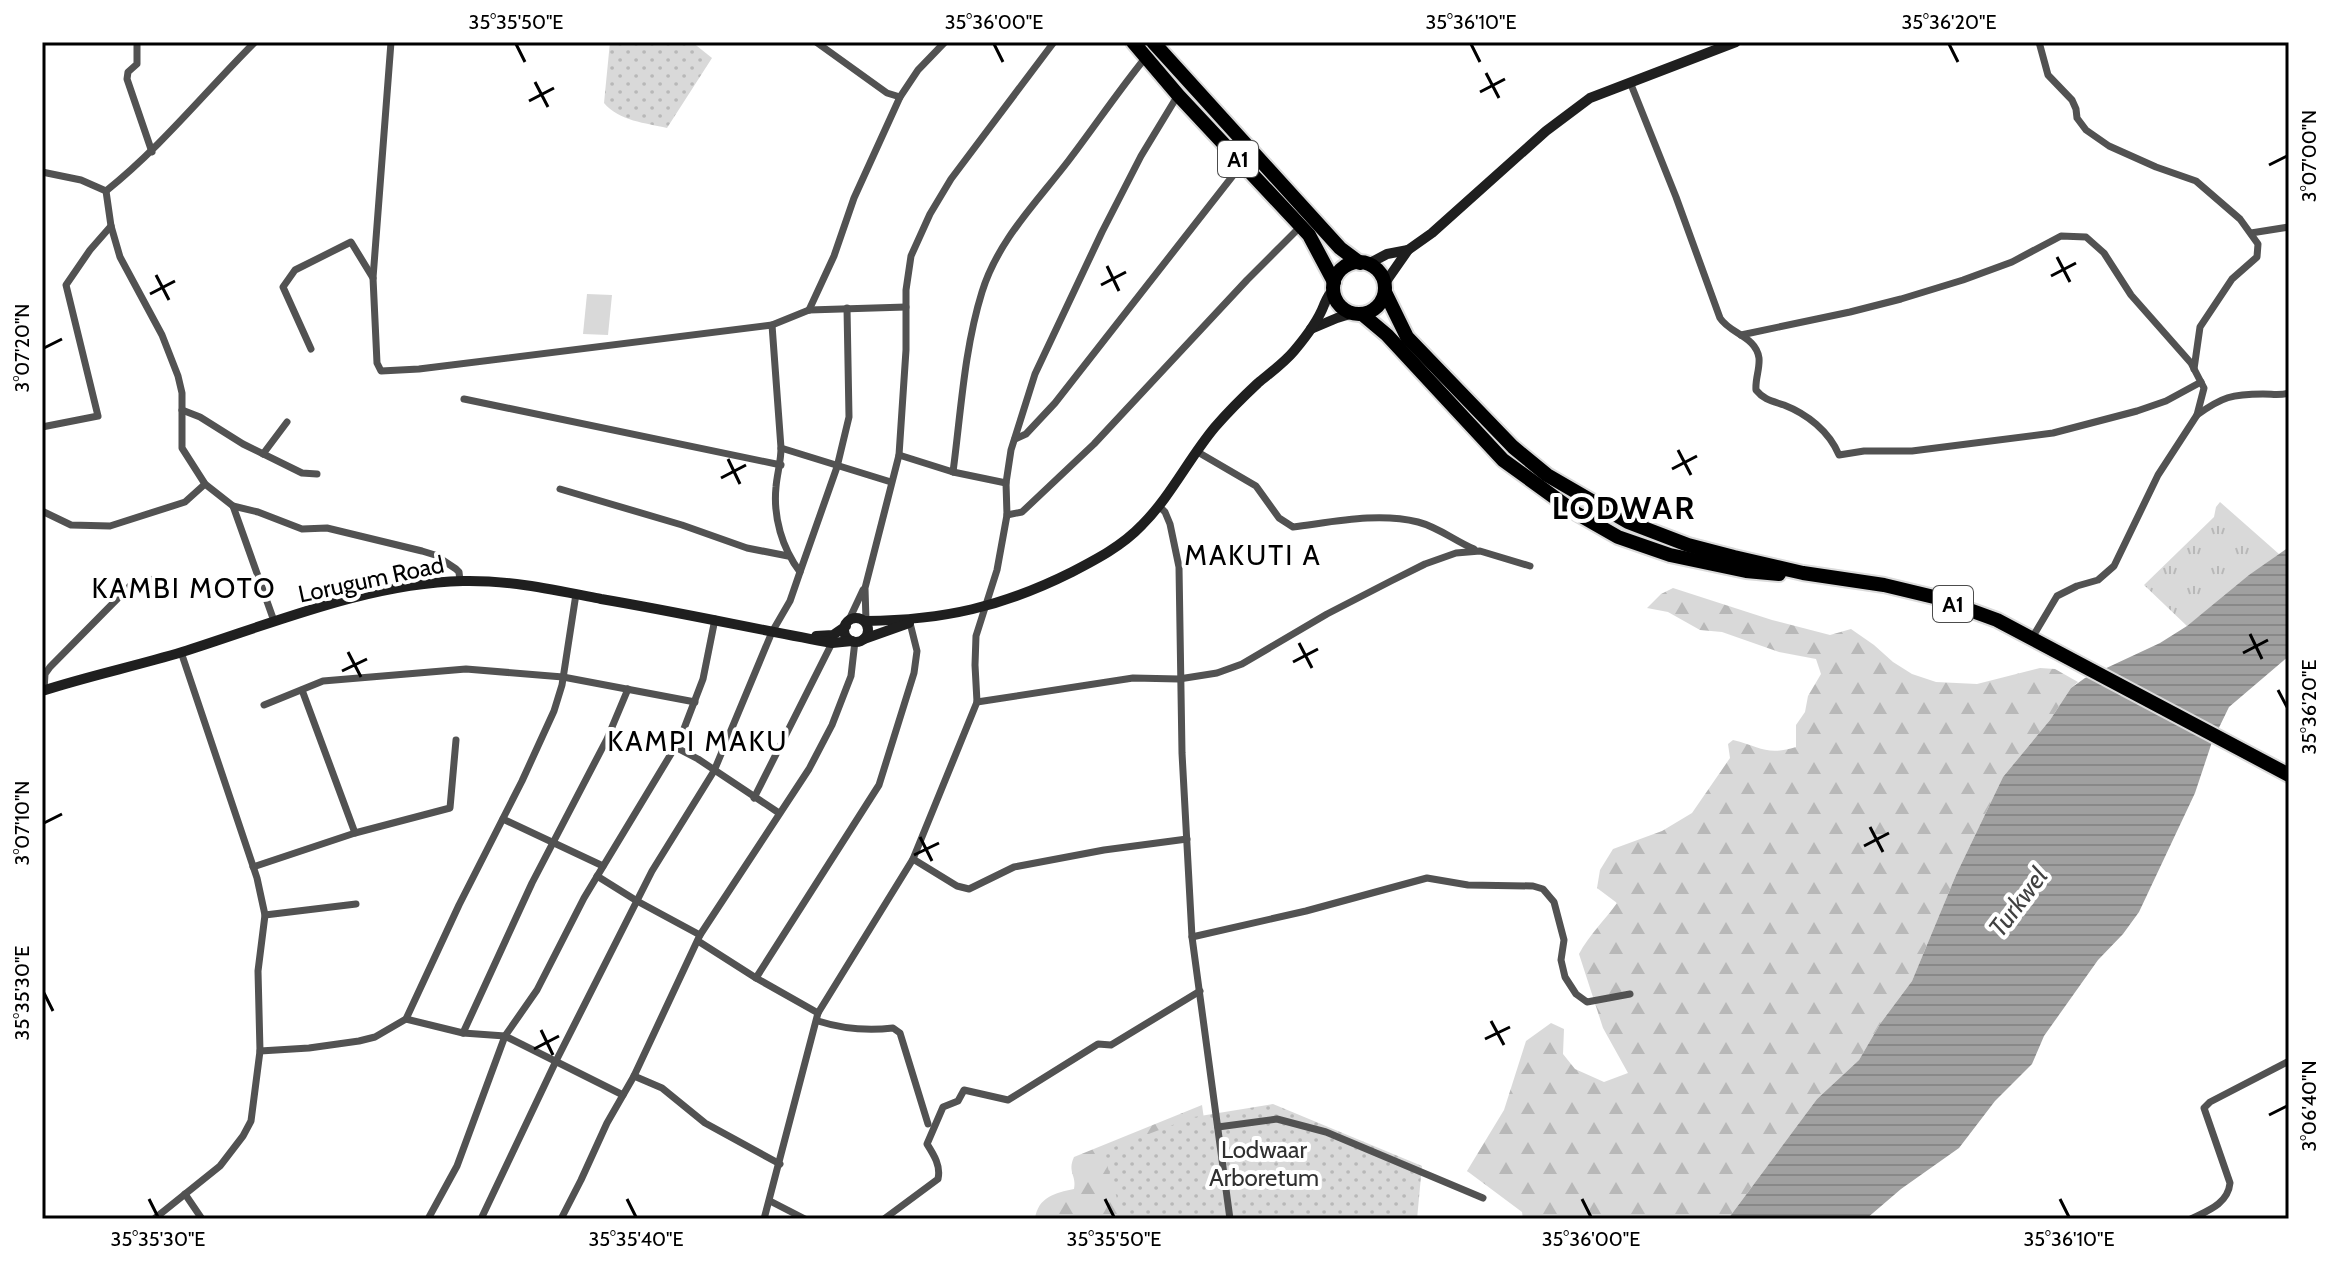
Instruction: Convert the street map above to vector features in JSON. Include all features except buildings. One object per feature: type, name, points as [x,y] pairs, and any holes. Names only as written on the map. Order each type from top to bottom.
[{"type":"highway","name":"A1","points":[[1133,42],[1154,47],[1183,74],[1340,248],[1381,275],[1407,337],[1513,447],[1547,475],[1628,522],[1688,545],[1803,573],[1884,585],[1934,597],[1997,620],[2289,775]]},
{"type":"highway","name":"A1","points":[[1154,47],[1178,95],[1309,235],[1334,286],[1339,305],[1387,335],[1503,460],[1576,513],[1618,537],[1670,555],[1746,571],[1803,573]]},
{"type":"highway","points":[[1334,286],[1343,268],[1364,264]]},
{"type":"highway","points":[[1357,314],[1377,307],[1385,288]]},
{"type":"main road","points":[[1385,288],[1408,250],[1432,233],[1570,112],[1590,98],[1733,43]]},
{"type":"main road","points":[[1364,264],[1387,254],[1408,250]]},
{"type":"main road","points":[[810,638],[833,635],[857,618],[866,621],[914,621],[985,608],[1039,588],[1101,557],[1131,536],[1159,506],[1196,451],[1225,416],[1293,352],[1334,286]]},
{"type":"main road","points":[[1309,330],[1337,318],[1357,314]]},
{"type":"main road","name":"Lorugum Road","points":[[43,690],[181,652],[274,621],[380,593],[460,581],[506,582],[832,643],[856,641],[914,621]]},
{"type":"main road","points":[[847,624],[846,636],[856,641],[868,631],[866,621]]},
{"type":"street","points":[[137,42],[137,64],[128,72],[127,79],[152,152]]},
{"type":"street","points":[[106,191],[152,152],[255,42]]},
{"type":"street","points":[[391,42],[373,278],[377,363],[382,372],[772,325],[809,310],[906,307]]},
{"type":"street","points":[[816,42],[887,93],[900,97]]},
{"type":"street","points":[[809,310],[828,271],[854,198],[900,97],[918,70],[945,42]]},
{"type":"street","points":[[847,624],[865,588],[899,455],[908,267],[930,214],[951,179],[1054,42]]},
{"type":"street","points":[[2039,42],[2048,75],[2072,100],[2077,118],[2086,130],[2109,146],[2196,181],[2233,212],[2258,244],[2259,254],[2255,260],[2232,279],[2200,327],[2194,369]]},
{"type":"street","points":[[953,472],[972,329],[992,266],[1004,242],[1154,47]]},
{"type":"street","points":[[1630,82],[1720,318],[1753,345],[1758,354],[1755,386],[1765,399],[1793,409],[1821,428],[1832,440],[1839,455],[1864,451],[1912,451],[2053,433],[2137,411],[2166,401],[2201,382]]},
{"type":"street","points":[[764,1219],[800,1075],[818,1017],[913,859],[977,702],[976,636],[997,570],[1007,515],[1006,483],[1015,439],[1035,374],[1141,156],[1178,95]]},
{"type":"street","points":[[1015,439],[1026,434],[1055,403],[1242,164]]},
{"type":"street","points":[[42,172],[81,180],[106,191]]},
{"type":"street","points":[[106,191],[120,257],[168,348],[182,393],[182,448],[205,484],[233,506],[302,529],[327,528],[435,555],[459,572],[460,581]]},
{"type":"street","points":[[42,427],[98,416],[66,285],[111,226]]},
{"type":"street","points":[[1007,515],[1022,512],[1094,444],[1301,226]]},
{"type":"street","points":[[2251,233],[2289,227]]},
{"type":"street","points":[[1741,335],[1850,312],[1963,280],[2012,262],[2061,236],[2086,237],[2104,253],[2131,295],[2191,363],[2204,388],[2197,415],[2158,475],[2114,566],[2098,580],[2057,596],[2031,638]]},
{"type":"street","points":[[311,349],[283,287],[295,270],[351,242],[373,278]]},
{"type":"street","points":[[481,1219],[652,871],[714,771],[772,632],[790,601],[837,467],[849,417],[847,308]]},
{"type":"street","points":[[772,325],[781,448],[781,465],[776,482],[776,518],[788,556],[800,572]]},
{"type":"street","points":[[2197,415],[2222,397],[2289,393]]},
{"type":"street","points":[[464,399],[781,465]]},
{"type":"street","points":[[182,410],[302,473],[317,474]]},
{"type":"street","points":[[263,454],[287,422]]},
{"type":"street","points":[[781,448],[891,482]]},
{"type":"street","points":[[1196,451],[1256,486],[1279,518],[1293,527],[1356,519],[1418,522],[1480,551],[1530,566]]},
{"type":"street","points":[[899,455],[953,472],[1006,483]]},
{"type":"street","points":[[42,511],[71,525],[110,526],[185,502],[205,484]]},
{"type":"street","points":[[560,489],[747,548],[788,556]]},
{"type":"street","points":[[233,506],[274,621]]},
{"type":"street","points":[[1159,506],[1170,524],[1179,567],[1179,679],[1192,937],[1230,1219]]},
{"type":"street","points":[[977,702],[1133,678],[1179,679],[1217,673],[1242,664],[1327,614],[1425,564],[1456,553],[1480,551]]},
{"type":"street","points":[[43,690],[45,674],[50,667],[131,585],[158,578]]},
{"type":"street","points":[[865,588],[866,621]]},
{"type":"street","points":[[260,1051],[359,1041],[375,1037],[406,1019],[554,711],[562,685],[576,594]]},
{"type":"street","points":[[428,1219],[457,1166],[505,1036],[537,990],[597,876],[675,747],[703,679],[715,619]]},
{"type":"street","points":[[756,978],[879,785],[914,673],[917,651],[914,621]]},
{"type":"street","points":[[561,1219],[634,1076],[699,938],[809,769],[832,725],[851,676],[856,641]]},
{"type":"street","points":[[754,798],[832,643]]},
{"type":"street","points":[[154,1219],[220,1166],[243,1136],[251,1121],[260,1051],[258,971],[265,915],[253,867],[181,652]]},
{"type":"street","points":[[264,705],[323,681],[466,669],[563,677],[695,702]]},
{"type":"street","points":[[463,1033],[532,883],[607,739],[628,689]]},
{"type":"street","points":[[302,690],[355,833]]},
{"type":"street","points":[[253,867],[355,833],[450,808],[456,740]]},
{"type":"street","points":[[675,747],[779,813]]},
{"type":"street","points":[[503,819],[603,866]]},
{"type":"street","points":[[913,859],[957,886],[969,889],[1014,867],[1048,859],[1187,839]]},
{"type":"street","points":[[597,876],[839,1028],[893,1028],[900,1033],[928,1124]]},
{"type":"street","points":[[1192,937],[1306,911],[1427,878],[1468,885],[1533,886],[1543,889],[1554,902],[1564,940],[1562,969],[1576,994],[1587,1002],[1630,994]]},
{"type":"street","points":[[265,915],[356,904]]},
{"type":"street","points":[[884,1219],[938,1179],[937,1159],[927,1144],[943,1107],[958,1101],[964,1090],[1008,1100],[1098,1044],[1111,1045],[1200,991]]},
{"type":"street","points":[[406,1019],[463,1033],[505,1036],[623,1095]]},
{"type":"street","points":[[2191,1219],[2221,1202],[2229,1191],[2230,1183],[2204,1108],[2289,1061]]},
{"type":"street","points":[[634,1076],[662,1088],[705,1123],[780,1164]]},
{"type":"street","points":[[1218,1127],[1277,1119],[1326,1132],[1483,1198]]},
{"type":"street","points":[[185,1194],[202,1219]]},
{"type":"street","points":[[770,1201],[805,1219]]},
{"type":"green space","points":[[610,42],[692,42],[712,58],[667,128],[625,118],[604,103]]},
{"type":"green space","points":[[587,294],[612,295],[608,335],[583,334]]},
{"type":"green space","points":[[2220,502],[2279,554],[2187,626],[2144,585],[2214,517]]},
{"type":"green space","points":[[1673,588],[1830,635],[1851,629],[1912,674],[1936,682],[1977,684],[2040,668],[2055,669],[2078,682],[2003,777],[1956,875],[1912,981],[1880,1024],[1859,1060],[1817,1099],[1728,1219],[1523,1219],[1522,1212],[1467,1171],[1504,1110],[1526,1041],[1551,1023],[1564,1029],[1563,1054],[1575,1069],[1604,1082],[1628,1073],[1603,1028],[1579,954],[1617,903],[1597,888],[1600,870],[1613,849],[1662,831],[1692,813],[1730,758],[1728,744],[1733,740],[1771,751],[1796,747],[1796,725],[1821,674],[1816,659],[1779,652],[1722,632],[1700,630],[1668,612],[1647,608],[1661,594]]},
{"type":"green space","name":"Lodwaar Arboretum","points":[[1273,1104],[1422,1166],[1417,1219],[1123,1219],[1103,1151],[1194,1117]]},
{"type":"green space","points":[[1202,1105],[1205,1126],[1153,1219],[1035,1219],[1044,1201],[1054,1194],[1074,1189],[1071,1166],[1074,1157]]},
{"type":"water","name":"Turkwel","points":[[2289,547],[2289,656],[2229,707],[2212,742],[2195,793],[2139,912],[2098,960],[2044,1036],[2032,1064],[1995,1101],[1959,1148],[1901,1189],[1866,1219],[1728,1219],[1817,1099],[1859,1060],[1880,1024],[1912,981],[1956,875],[2003,777],[2050,720],[2071,688],[2187,626]]},
{"type":"district","name":"LODWAR","points":[[1624,507]]},
{"type":"district","name":"MAKUTI A","points":[[1253,555]]},
{"type":"district","name":"KAMBI MOTO","points":[[184,588]]},
{"type":"district","name":"KAMPI MAKU","points":[[698,741]]}]
